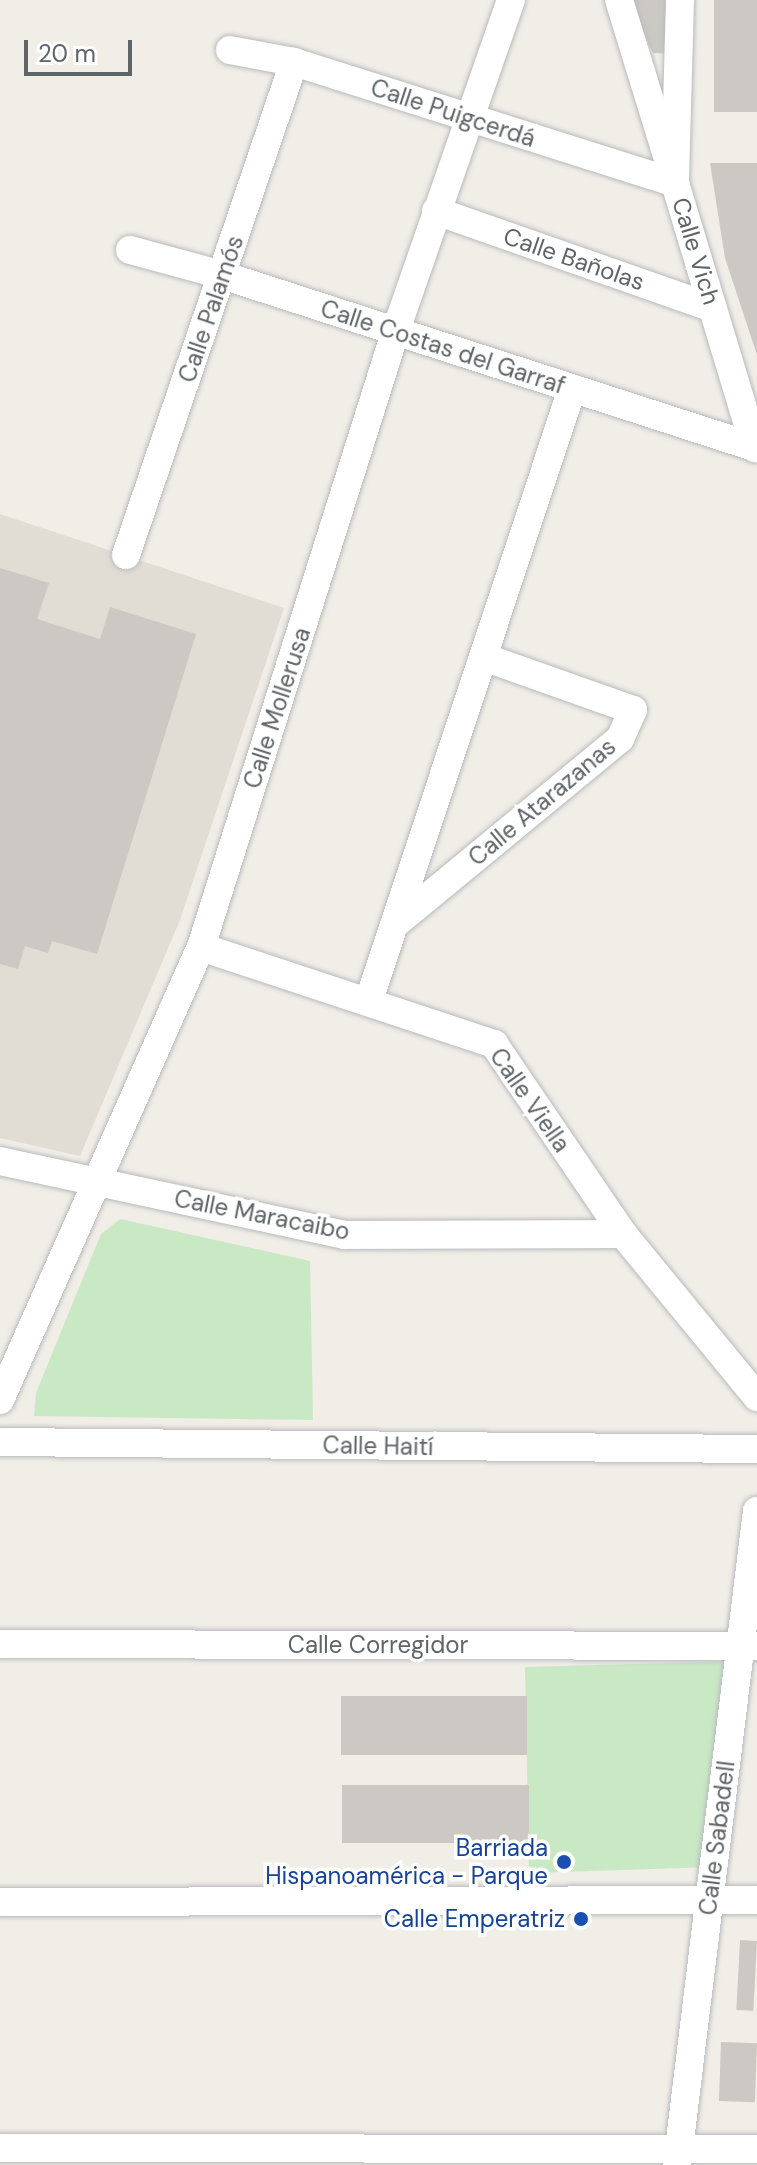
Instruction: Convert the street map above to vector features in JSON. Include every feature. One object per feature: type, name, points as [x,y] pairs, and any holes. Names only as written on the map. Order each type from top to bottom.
[{"type":"street","name":"Calle Mollerusa","points":[[0,1400],[201,947],[395,333],[511,0]]},
{"type":"street","points":[[619,0],[675,183]]},
{"type":"street","name":"Calle Vich","points":[[680,0],[675,183],[756,448]]},
{"type":"street","name":"Calle Puigcerdá","points":[[230,50],[294,62],[675,183]]},
{"type":"street","name":"Calle Palamós","points":[[126,555],[294,62]]},
{"type":"street","name":"Calle Bañolas","points":[[436,211],[713,308]]},
{"type":"street","name":"Calle Costas del Garraf","points":[[130,250],[222,275],[756,448]]},
{"type":"street","points":[[369,1000],[572,389]]},
{"type":"street","name":"Calle Atarazanas","points":[[394,926],[620,739],[633,710],[483,657]]},
{"type":"street","name":"Calle Viella","points":[[201,947],[369,1000],[494,1044],[623,1234],[757,1397]]},
{"type":"street","name":"Calle Maracaibo","points":[[0,1161],[344,1235],[623,1234]]},
{"type":"street","name":"Calle Haití","points":[[0,1442],[757,1449]]},
{"type":"street","name":"Calle Sabadell","points":[[678,2157],[709,1899],[748,1646],[757,1511]]},
{"type":"street","name":"Calle Corregidor","points":[[0,1644],[748,1646]]},
{"type":"street","points":[[0,1902],[757,1900]]},
{"type":"street","points":[[0,2148],[678,2157],[757,2149]]},
{"type":"shaded area","points":[[0,514],[284,608],[180,920],[80,1156],[0,1138]]},
{"type":"green space","points":[[120,1219],[310,1261],[313,1420],[34,1416],[36,1393],[101,1234]]},
{"type":"green space","points":[[738,1661],[713,1867],[529,1873],[525,1667]]},
{"type":"building","points":[[628,0],[677,0],[678,54],[653,53]]},
{"type":"building","points":[[714,0],[757,0],[757,112],[714,112]]},
{"type":"building","points":[[710,163],[757,163],[757,355],[725,258]]},
{"type":"building","points":[[0,568],[49,583],[37,619],[100,639],[110,607],[196,634],[97,954],[52,941],[48,953],[25,946],[18,969],[0,964]]},
{"type":"building","points":[[341,1696],[527,1696],[527,1755],[341,1755]]},
{"type":"building","points":[[342,1785],[529,1785],[529,1843],[342,1843]]},
{"type":"building","points":[[740,1940],[757,1941],[753,2011],[736,2010]]},
{"type":"building","points":[[721,2042],[757,2043],[755,2102],[719,2101]]},
{"type":"place","name":"Barriada Hispanoamérica - Parque","points":[[564,1862]]},
{"type":"place","name":"Calle Emperatriz","points":[[581,1919]]}]
